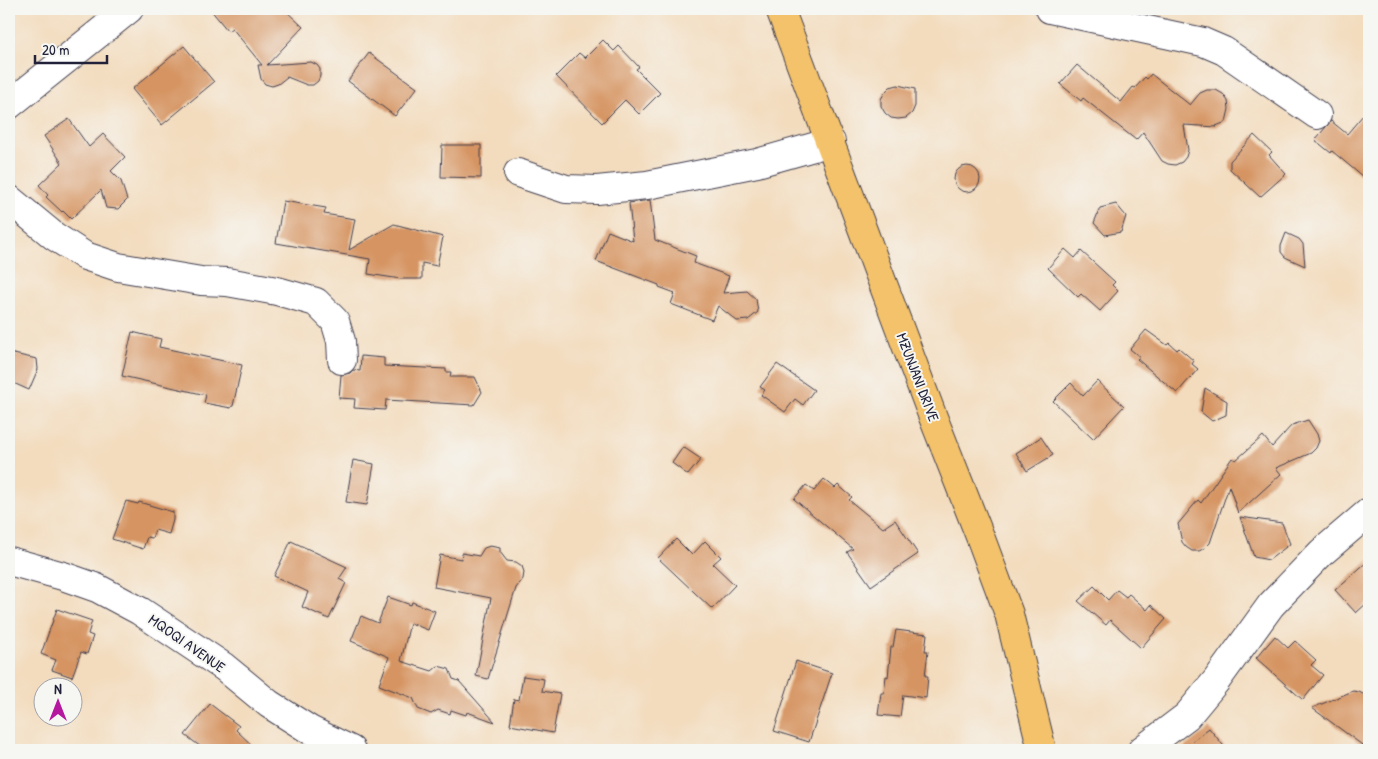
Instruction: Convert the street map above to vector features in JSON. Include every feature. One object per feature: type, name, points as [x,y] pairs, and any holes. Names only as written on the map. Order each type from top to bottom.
[{"type":"main road","name":"MZUNJANI DRIVE","points":[[780,9],[930,412],[982,539],[1009,614],[1042,750]]},
{"type":"street","points":[[9,105],[130,9]]},
{"type":"street","points":[[1050,9],[1210,45],[1224,51],[1317,115]]},
{"type":"street","points":[[518,173],[566,188],[597,190],[647,185],[756,163],[831,142]]},
{"type":"street","points":[[9,199],[54,236],[85,256],[118,267],[201,281],[227,282],[269,289],[316,302],[335,321],[341,341],[342,360]]},
{"type":"street","points":[[1142,750],[1187,716],[1216,681],[1272,605],[1321,553],[1369,512]]},
{"type":"street","name":"MQOQI AVENUE","points":[[9,561],[97,588],[140,611],[224,667],[269,704],[310,730],[351,750]]},
{"type":"building","points":[[210,9],[284,9],[303,27],[267,65],[311,62],[320,69],[318,81],[313,85],[307,85],[287,77],[272,86],[265,84],[261,79],[258,65],[262,65],[232,28],[228,31]]},
{"type":"building","points":[[603,40],[614,51],[619,46],[639,67],[636,69],[660,93],[639,114],[625,100],[602,123],[556,76],[579,53],[585,58]]},
{"type":"building","points":[[184,46],[214,82],[162,125],[132,89]]},
{"type":"building","points":[[369,53],[417,88],[395,116],[348,81]]},
{"type":"building","points":[[1077,65],[1121,102],[1133,87],[1135,88],[1145,77],[1147,79],[1151,74],[1190,105],[1200,93],[1207,90],[1216,90],[1223,94],[1228,101],[1229,109],[1226,122],[1217,127],[1184,125],[1188,150],[1186,157],[1182,162],[1175,165],[1168,164],[1162,161],[1143,132],[1136,140],[1083,98],[1081,101],[1060,84]]},
{"type":"building","points":[[898,85],[915,89],[915,106],[912,113],[906,118],[898,119],[891,118],[885,113],[881,106],[881,99],[890,87]]},
{"type":"building","points":[[1369,108],[1369,182],[1332,151],[1331,153],[1315,140],[1331,121],[1347,134]]},
{"type":"building","points":[[69,119],[89,147],[103,134],[125,157],[111,171],[121,181],[127,200],[118,209],[106,208],[101,190],[71,219],[46,197],[48,195],[39,185],[62,163],[44,136]]},
{"type":"building","points":[[1254,135],[1272,152],[1269,155],[1286,174],[1260,197],[1230,169],[1230,161]]},
{"type":"building","points":[[442,145],[481,145],[481,178],[441,177]]},
{"type":"building","points":[[967,166],[976,170],[980,179],[976,188],[967,192],[958,188],[954,179],[958,170]]},
{"type":"building","points":[[650,200],[655,240],[696,256],[694,263],[729,276],[723,293],[747,291],[756,299],[758,312],[748,320],[737,321],[718,306],[712,320],[671,304],[675,293],[596,261],[608,231],[633,241],[629,203]]},
{"type":"building","points":[[283,201],[326,208],[324,214],[355,219],[349,250],[394,224],[443,237],[437,266],[422,263],[422,279],[401,279],[368,274],[370,259],[276,243]]},
{"type":"building","points":[[1116,204],[1126,216],[1121,232],[1105,235],[1094,223],[1100,208]]},
{"type":"building","points":[[1286,233],[1299,239],[1303,244],[1305,266],[1285,257],[1281,252],[1281,246]]},
{"type":"building","points":[[1065,249],[1075,258],[1081,251],[1115,282],[1112,285],[1118,291],[1100,311],[1081,294],[1078,297],[1048,268]]},
{"type":"building","points":[[1146,330],[1167,345],[1169,343],[1177,350],[1179,348],[1194,361],[1192,364],[1198,369],[1177,393],[1137,359],[1140,357],[1130,349]]},
{"type":"building","points":[[132,332],[161,339],[159,347],[242,365],[233,406],[231,408],[204,403],[206,395],[122,376]]},
{"type":"building","points":[[9,353],[37,359],[38,369],[29,390],[9,381]]},
{"type":"building","points":[[361,356],[384,358],[384,366],[446,369],[446,372],[451,372],[450,377],[475,377],[482,392],[474,405],[386,400],[385,410],[354,408],[355,399],[339,398],[341,375],[350,373],[353,370],[360,371]]},
{"type":"building","points":[[777,364],[814,390],[803,405],[795,399],[785,412],[761,395],[765,390],[760,387]]},
{"type":"building","points":[[1097,381],[1124,406],[1093,439],[1053,401],[1071,383],[1083,396]]},
{"type":"building","points":[[1205,388],[1227,401],[1226,415],[1212,421],[1201,412]]},
{"type":"building","points":[[1308,420],[1319,441],[1316,448],[1311,453],[1276,468],[1281,474],[1238,513],[1229,486],[1210,543],[1199,551],[1192,551],[1186,547],[1182,542],[1178,524],[1198,500],[1201,503],[1232,458],[1236,460],[1263,436],[1272,447],[1292,425]]},
{"type":"building","points":[[1041,437],[1053,455],[1027,471],[1016,453]]},
{"type":"building","points":[[683,447],[701,459],[688,475],[672,463]]},
{"type":"building","points":[[353,460],[374,464],[367,505],[346,502]]},
{"type":"building","points":[[824,479],[835,488],[838,485],[852,497],[849,500],[883,528],[895,520],[918,554],[871,586],[847,552],[853,549],[794,499],[806,485],[814,491]]},
{"type":"building","points":[[126,501],[138,504],[139,502],[173,512],[169,534],[155,530],[152,538],[147,537],[143,549],[112,539]]},
{"type":"building","points":[[1240,517],[1282,523],[1290,544],[1269,560],[1254,557]]},
{"type":"building","points":[[676,539],[692,555],[705,541],[721,557],[713,564],[735,585],[712,609],[658,558]]},
{"type":"building","points":[[291,541],[347,567],[339,579],[346,583],[329,619],[302,607],[308,592],[274,576]]},
{"type":"building","points":[[490,546],[500,548],[500,552],[507,561],[516,562],[522,566],[524,572],[523,579],[516,588],[488,679],[476,676],[491,598],[434,587],[440,555],[461,559],[462,553],[479,556],[484,548]]},
{"type":"building","points":[[1369,560],[1369,601],[1356,613],[1335,590]]},
{"type":"building","points":[[1094,586],[1108,600],[1117,590],[1126,597],[1129,594],[1147,610],[1151,605],[1166,619],[1141,648],[1110,620],[1106,625],[1078,601]]},
{"type":"building","points":[[388,597],[411,605],[412,602],[435,611],[428,630],[410,623],[401,661],[432,671],[438,666],[449,669],[453,679],[459,681],[495,722],[467,712],[466,715],[451,710],[450,714],[438,710],[431,714],[418,709],[413,698],[379,685],[389,657],[351,641],[361,616],[378,623]]},
{"type":"building","points":[[57,609],[92,621],[88,634],[93,636],[87,654],[81,652],[72,676],[52,670],[56,660],[41,654]]},
{"type":"building","points":[[896,630],[927,634],[925,651],[928,651],[925,676],[928,676],[926,698],[903,695],[900,717],[878,715],[881,693],[884,693],[886,676],[888,677],[891,647],[893,647]]},
{"type":"building","points":[[1275,636],[1288,648],[1295,641],[1316,660],[1311,665],[1323,675],[1303,700],[1256,658]]},
{"type":"building","points":[[796,661],[832,673],[809,742],[774,731]]},
{"type":"building","points":[[523,676],[544,679],[542,691],[560,694],[553,733],[510,725],[514,699],[519,700]]},
{"type":"building","points":[[1353,691],[1365,695],[1368,700],[1369,750],[1312,708]]},
{"type":"building","points":[[210,704],[239,726],[236,730],[257,750],[205,750],[185,735]]},
{"type":"building","points":[[1209,728],[1227,750],[1181,750]]}]
